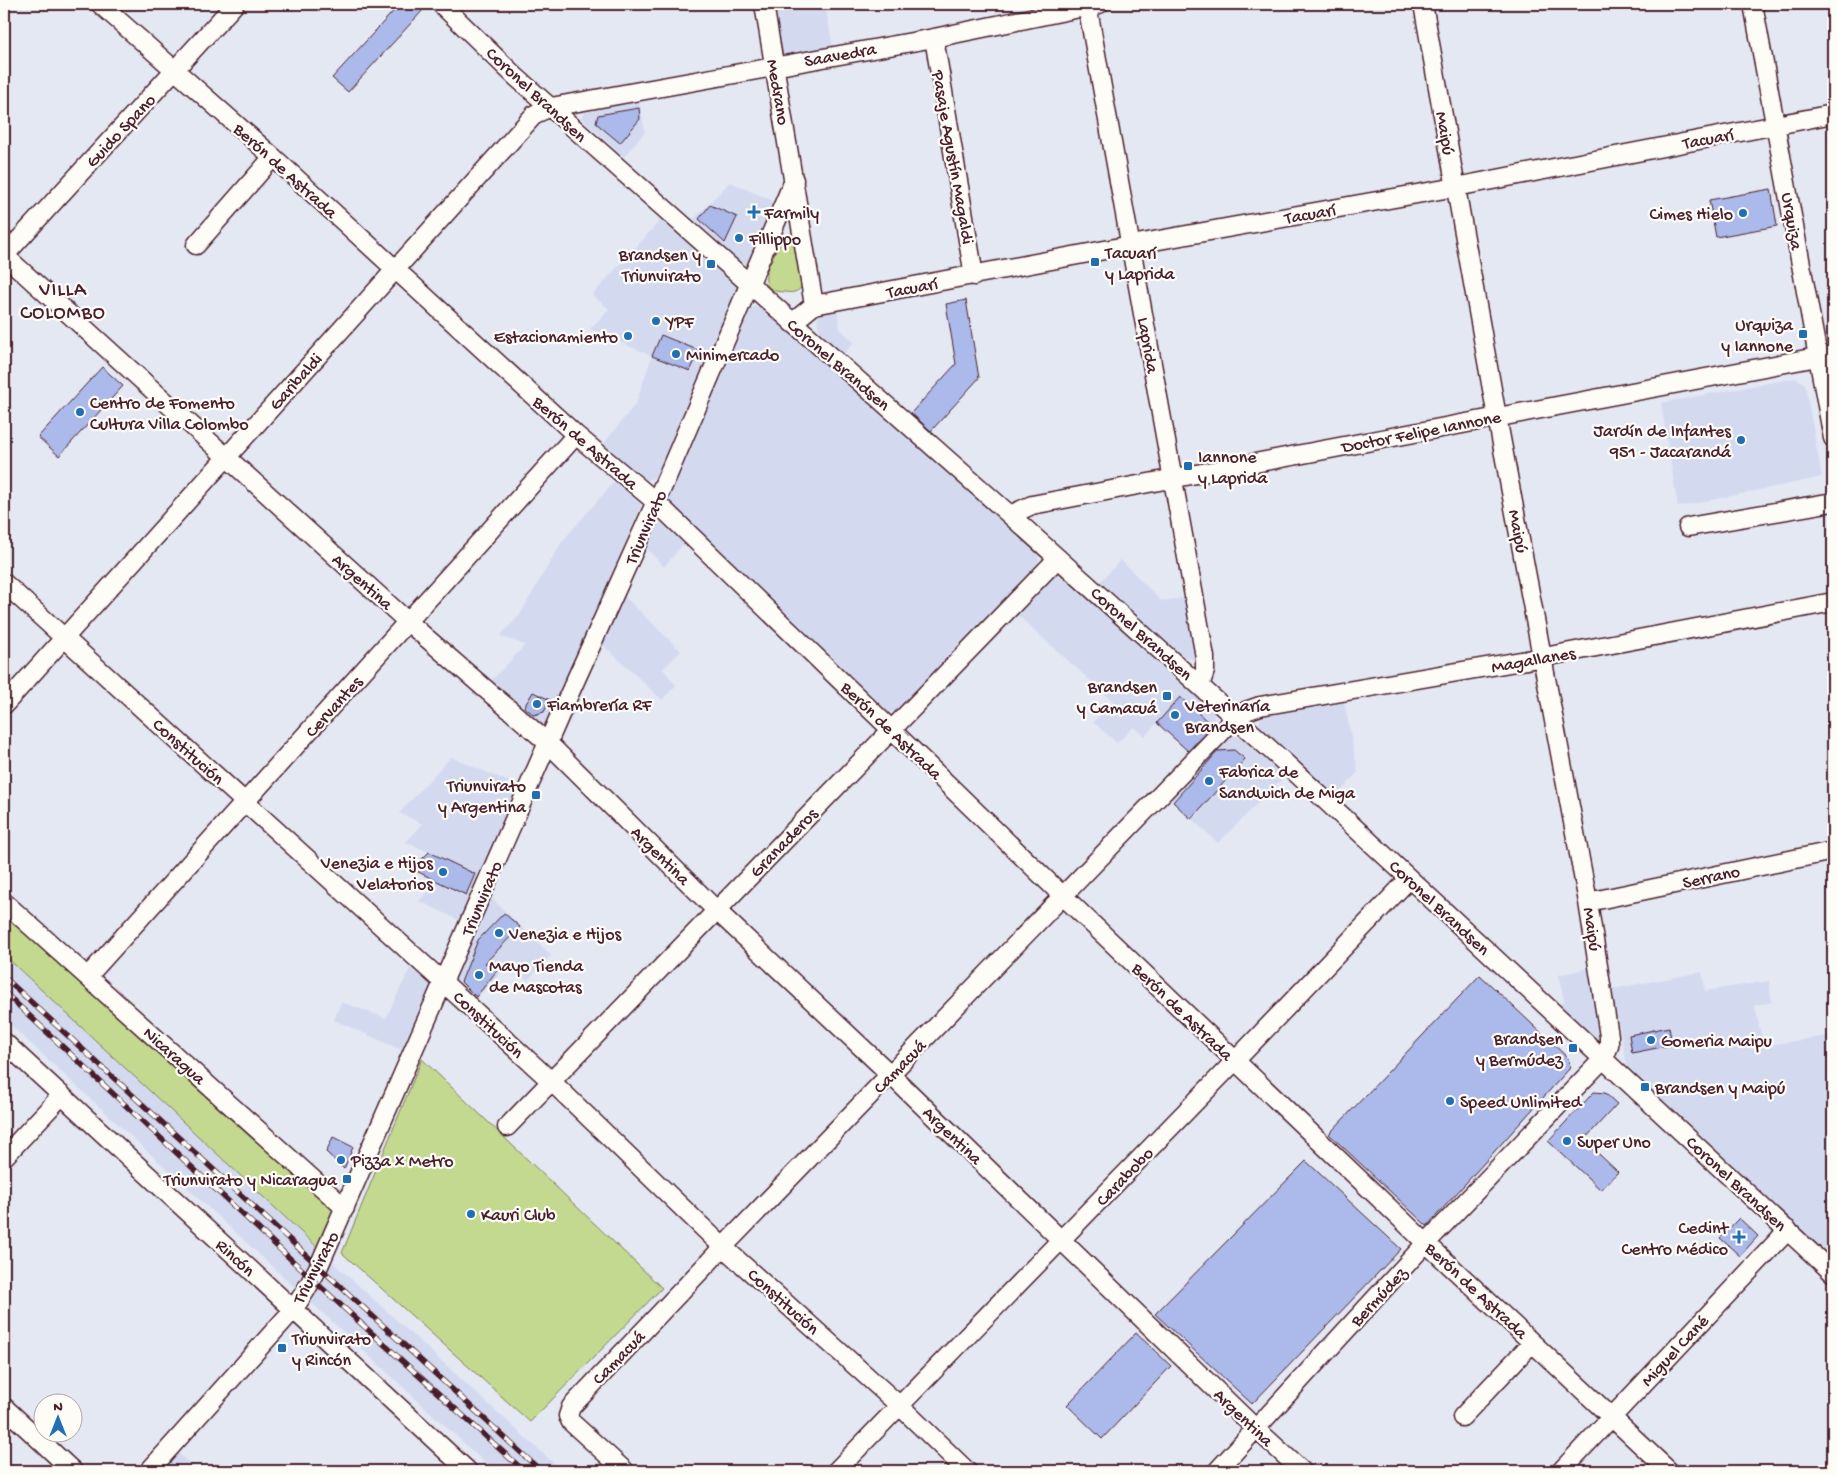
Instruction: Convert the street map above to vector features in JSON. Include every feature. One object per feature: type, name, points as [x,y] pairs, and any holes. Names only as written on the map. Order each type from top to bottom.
[{"type":"street","name":"Berón de Astrada","points":[[100,4],[176,69],[576,436],[656,502],[1426,1244],[1669,1471]]},
{"type":"street","name":"Guido Spano","points":[[4,255],[235,4]]},
{"type":"street","name":"Coronel Brandsen","points":[[441,4],[515,76],[1200,686],[1604,1058],[1833,1273]]},
{"type":"street","name":"Medrano","points":[[764,4],[814,305]]},
{"type":"street","name":"Maipú","points":[[1423,4],[1497,417],[1544,658],[1588,902],[1609,1036],[1609,1046],[1604,1058]]},
{"type":"street","name":"Urquiza","points":[[1753,4],[1775,126],[1826,355],[1833,438]]},
{"type":"street","name":"Saavedra","points":[[552,107],[934,38],[1091,5]]},
{"type":"street","name":"Laprida","points":[[1091,5],[1131,245],[1205,658],[1205,671],[1200,686]]},
{"type":"street","name":"Pasaje Agustín Magaldi","points":[[934,38],[974,276]]},
{"type":"street","name":"Garibaldi","points":[[4,705],[535,114],[552,107]]},
{"type":"street","name":"Tacuarí","points":[[792,323],[814,305],[1131,245],[1456,187],[1833,114]]},
{"type":"street","points":[[196,244],[273,158]]},
{"type":"street","points":[[750,284],[794,180]]},
{"type":"street","name":"Argentina","points":[[4,255],[408,622],[548,743],[716,910],[1302,1471]]},
{"type":"street","name":"Triunvirato","points":[[149,1471],[293,1310],[312,1279],[656,502],[750,284]]},
{"type":"street","name":"Doctor Felipe Iannone","points":[[1010,515],[1032,504],[1826,355]]},
{"type":"street","name":"Cervantes","points":[[88,976],[576,436]]},
{"type":"street","points":[[1688,527],[1833,502]]},
{"type":"street","name":"Granaderos","points":[[508,1127],[1058,558]]},
{"type":"street","name":"Constitución","points":[[4,583],[552,1082],[724,1247],[900,1406],[967,1471]]},
{"type":"street","name":"Magallanes","points":[[1235,718],[1246,711],[1260,706],[1544,658],[1833,602]]},
{"type":"street","name":"Camacuá","points":[[626,1471],[571,1422],[568,1416],[570,1407],[1235,718]]},
{"type":"street","name":"Serrano","points":[[1588,902],[1833,851]]},
{"type":"street","name":"Carabobo","points":[[836,1471],[1062,1240],[1409,879]]},
{"type":"street","name":"Nicaragua","points":[[4,902],[345,1208]]},
{"type":"street","name":"Rincón","points":[[4,1042],[468,1471]]},
{"type":"street","name":"Bermúdez","points":[[1217,1471],[1426,1244],[1604,1058]]},
{"type":"street","points":[[4,1157],[62,1095]]},
{"type":"street","name":"Miguel Cané","points":[[1561,1471],[1788,1230]]},
{"type":"street","points":[[1462,1417],[1532,1343]]},
{"type":"street","points":[[4,1407],[73,1471]]},
{"type":"shaded area","points":[[770,4],[825,4],[833,49],[789,58],[781,56]]},
{"type":"shaded area","points":[[639,100],[645,132],[624,157],[581,118],[586,111]]},
{"type":"shaded area","points":[[730,182],[778,203],[753,259],[747,264],[740,263],[694,219]]},
{"type":"shaded area","points":[[666,214],[737,281],[739,287],[658,475],[647,480],[639,478],[602,446],[636,403],[652,356],[590,329],[609,309],[592,295]]},
{"type":"shaded area","points":[[762,306],[1036,550],[1039,559],[1037,570],[896,712],[883,710],[665,503],[666,494],[744,316],[748,310]]},
{"type":"shaded area","points":[[837,308],[840,329],[854,342],[844,354],[820,332],[817,322],[819,314],[823,311]]},
{"type":"shaded area","name":"Jardín de Infantes 951 - Jacarandá","points":[[1796,378],[1805,384],[1822,477],[1678,507],[1661,403]]},
{"type":"shaded area","points":[[619,476],[641,498],[641,507],[550,721],[542,726],[537,726],[489,683],[525,645],[500,636],[519,616],[561,543]]},
{"type":"shaded area","points":[[658,521],[664,521],[686,541],[664,567],[642,544],[654,524]]},
{"type":"shaded area","points":[[1121,560],[1161,601],[1189,597],[1196,656],[1192,659],[1179,657],[1099,583]]},
{"type":"shaded area","points":[[1056,575],[1066,577],[1212,709],[1216,724],[1190,753],[1157,723],[1145,736],[1134,727],[1117,743],[1093,722],[1114,702],[1015,613],[1050,577]]},
{"type":"shaded area","points":[[621,593],[681,651],[663,669],[676,685],[662,700],[599,641]]},
{"type":"shaded area","points":[[1343,696],[1358,772],[1335,798],[1261,730],[1259,723],[1263,712]]},
{"type":"shaded area","points":[[1232,736],[1243,737],[1285,776],[1218,843],[1168,797],[1226,739]]},
{"type":"shaded area","points":[[451,757],[521,787],[463,922],[419,901],[438,882],[412,869],[429,852],[406,842],[423,824],[399,813]]},
{"type":"shaded area","points":[[489,896],[551,955],[528,980],[504,970],[474,1000],[457,986],[455,975]]},
{"type":"shaded area","points":[[4,954],[314,1245],[562,1471],[494,1471],[4,1019]]},
{"type":"shaded area","points":[[413,962],[433,984],[406,1052],[334,1020],[341,1002],[386,1018]]},
{"type":"shaded area","points":[[1593,967],[1602,1041],[1598,1043],[1559,1006],[1564,1001],[1559,975]]},
{"type":"shaded area","points":[[1702,972],[1705,991],[1769,981],[1772,1002],[1755,1005],[1763,1046],[1833,1035],[1833,1084],[1826,1086],[1833,1100],[1833,1264],[1634,1075],[1627,1066],[1612,989]]},
{"type":"shaded area","points":[[178,1453],[198,1471],[161,1471]]},
{"type":"green space","points":[[789,234],[795,236],[803,282],[802,287],[792,292],[773,290],[768,286],[766,279],[767,271],[783,237]]},
{"type":"green space","points":[[4,907],[337,1207],[318,1248],[4,955]]},
{"type":"green space","name":"Kauri Club","points":[[422,1059],[662,1288],[530,1422],[342,1253]]},
{"type":"building","points":[[400,4],[416,4],[423,10],[348,92],[332,78]]},
{"type":"building","points":[[639,108],[640,119],[620,143],[596,123],[598,115]]},
{"type":"building","name":"Cimes Hielo","points":[[1771,189],[1777,226],[1716,237],[1709,200]]},
{"type":"building","points":[[710,205],[737,217],[725,243],[699,219]]},
{"type":"building","points":[[966,300],[979,378],[931,431],[911,413],[956,364],[946,304]]},
{"type":"building","name":"Minimercado","points":[[661,335],[700,351],[690,371],[652,356]]},
{"type":"building","name":"Centro de Fomento Cultura Villa Colombo","points":[[102,367],[123,386],[59,456],[38,437]]},
{"type":"building","name":"Fiambrería RF","points":[[533,692],[550,700],[544,712],[534,715],[524,707]]},
{"type":"building","points":[[1180,697],[1206,720],[1208,730],[1188,751],[1157,723]]},
{"type":"building","name":"Fabrica de Sandwich de Miga","points":[[1234,750],[1245,759],[1191,819],[1173,802],[1218,751]]},
{"type":"building","name":"Venezia e Hijos Velatorios","points":[[429,852],[475,874],[466,895],[412,869]]},
{"type":"building","points":[[504,913],[520,927],[485,963],[499,968],[476,997],[461,982],[478,940]]},
{"type":"building","name":"Speed Unlimited","points":[[1480,975],[1568,1058],[1570,1068],[1427,1226],[1329,1134]]},
{"type":"building","name":"Gomeria Maipu","points":[[1669,1027],[1672,1045],[1632,1053],[1629,1035]]},
{"type":"building","name":"Super Uno","points":[[1594,1092],[1605,1093],[1617,1104],[1584,1140],[1618,1172],[1601,1190],[1548,1141]]},
{"type":"building","name":"Pizza x Metro","points":[[333,1137],[353,1147],[344,1169],[326,1152]]},
{"type":"building","points":[[1306,1161],[1401,1249],[1252,1404],[1155,1314]]},
{"type":"building","name":"Cedint Centro Médico","points":[[1739,1218],[1758,1236],[1740,1256],[1720,1238]]},
{"type":"building","points":[[1136,1333],[1171,1366],[1102,1439],[1067,1405]]},
{"type":"railway","points":[[4,977],[541,1471]]},
{"type":"railway","points":[[4,992],[312,1279],[524,1471]]},
{"type":"place","name":"Farmily","points":[[754,212]]},
{"type":"place","name":"Cimes Hielo","points":[[1743,213]]},
{"type":"place","name":"Fillippo","points":[[739,238]]},
{"type":"place","name":"Tacuarí y Laprida","points":[[1095,262]]},
{"type":"place","name":"Brandsen y Triunvirato","points":[[711,264]]},
{"type":"place","name":"YPF","points":[[656,321]]},
{"type":"place","name":"Urquiza y Iannone","points":[[1803,334]]},
{"type":"place","name":"Estacionamiento","points":[[628,336]]},
{"type":"place","name":"Minimercado","points":[[676,354]]},
{"type":"place","name":"Centro de Fomento Cultura Villa Colombo","points":[[80,412]]},
{"type":"place","name":"Jardín de Infantes 951 - Jacarandá","points":[[1741,440]]},
{"type":"place","name":"Iannone y Laprida","points":[[1188,466]]},
{"type":"place","name":"Brandsen y Camacuá","points":[[1167,696]]},
{"type":"place","name":"Fiambrería RF","points":[[537,704]]},
{"type":"place","name":"Veterinaría Brandsen","points":[[1175,715]]},
{"type":"place","name":"Fabrica de Sandwich de Miga","points":[[1209,781]]},
{"type":"place","name":"Triunvirato y Argentina","points":[[536,795]]},
{"type":"place","name":"Venezia e Hijos Velatorios","points":[[443,872]]},
{"type":"place","name":"Venezia e Hijos","points":[[499,933]]},
{"type":"place","name":"Mayo Tienda de Mascotas","points":[[479,975]]},
{"type":"place","name":"Gomeria Maipu","points":[[1651,1040]]},
{"type":"place","name":"Brandsen y Bermúdez","points":[[1573,1048]]},
{"type":"place","name":"Brandsen y Maipú","points":[[1645,1087]]},
{"type":"place","name":"Speed Unlimited","points":[[1450,1101]]},
{"type":"place","name":"Super Uno","points":[[1567,1141]]},
{"type":"place","name":"Pizza x Metro","points":[[341,1160]]},
{"type":"place","name":"Triunvirato y Nicaragua","points":[[347,1179]]},
{"type":"place","name":"Kauri Club","points":[[471,1214]]},
{"type":"place","name":"Cedint Centro Médico","points":[[1739,1237]]},
{"type":"place","name":"Triunvirato y Rincón","points":[[282,1348]]},
{"type":"district","name":"VILLA COLOMBO","points":[[63,300]]}]
